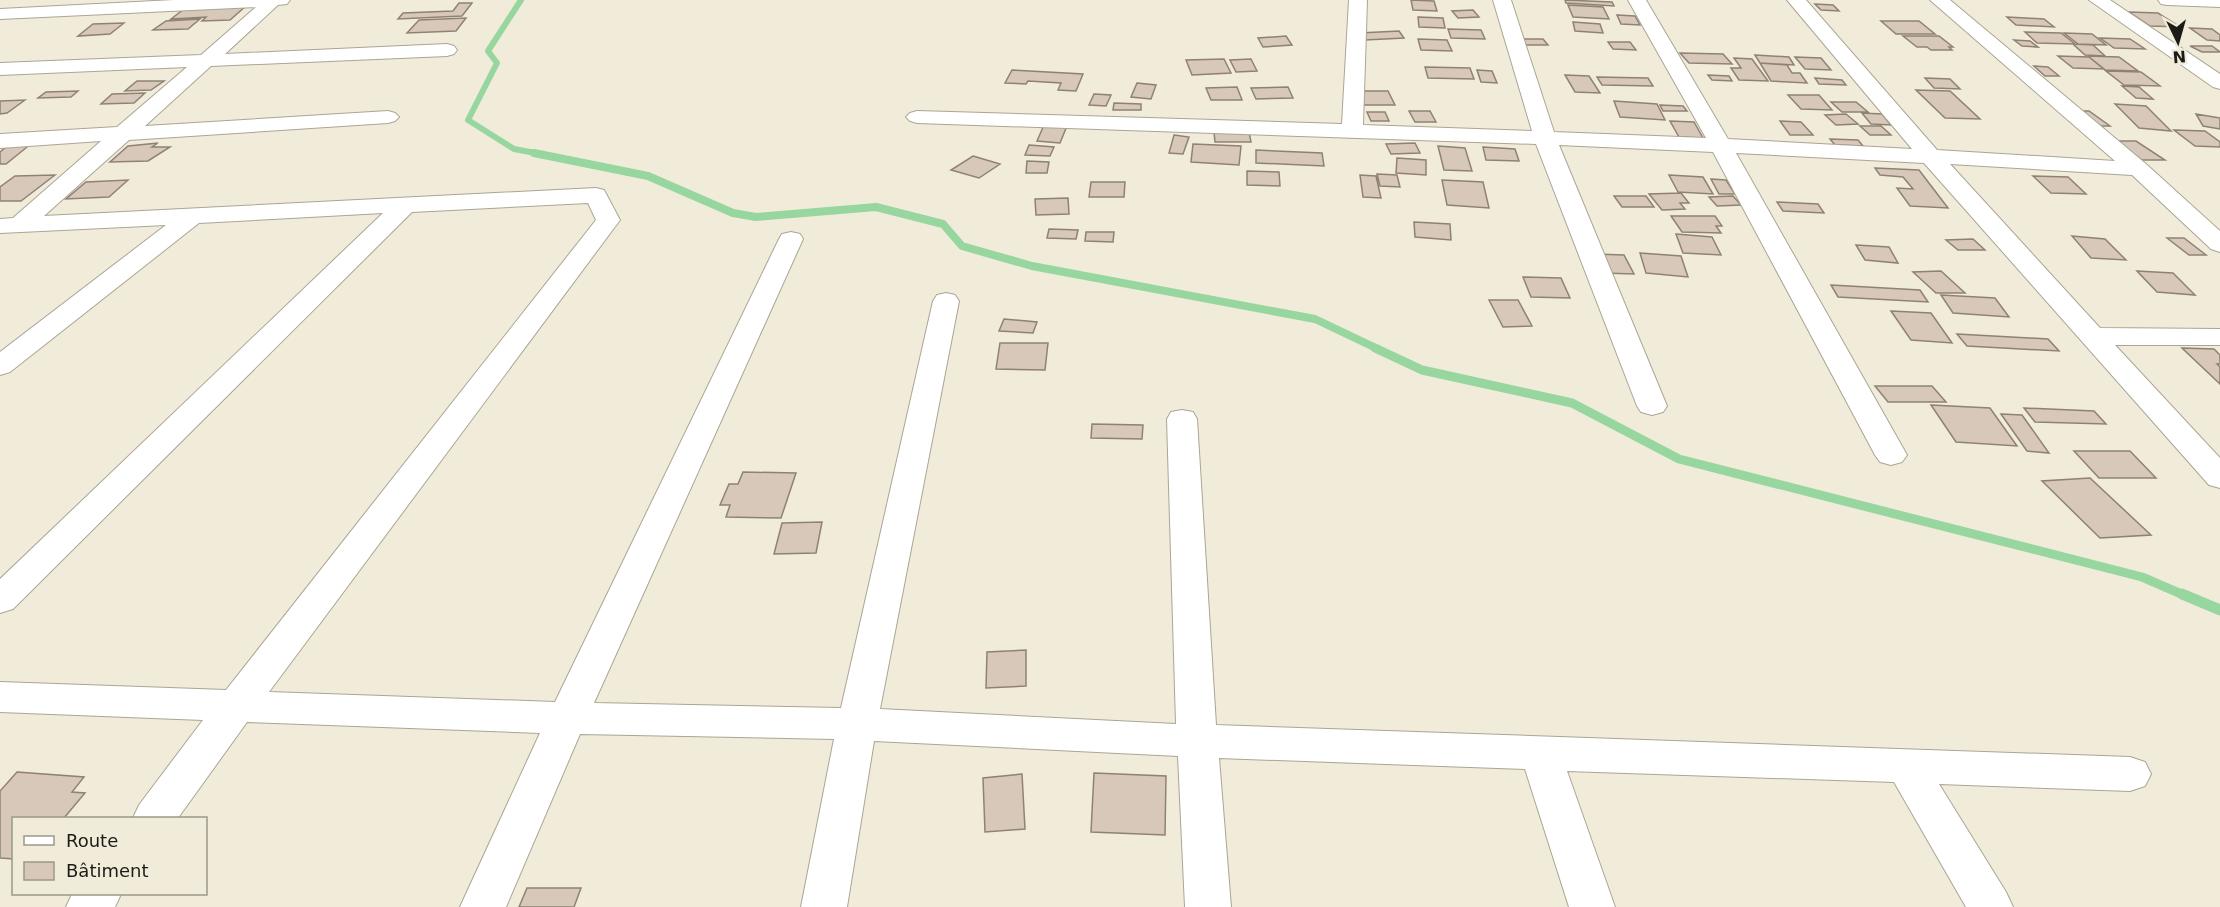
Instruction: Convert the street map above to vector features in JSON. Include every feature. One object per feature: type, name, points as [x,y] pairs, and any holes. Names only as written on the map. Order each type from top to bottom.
[{"type":"street","points":[[10,225],[124,133],[274,0]]},
{"type":"street","points":[[0,14],[284,0]]},
{"type":"street","points":[[1352,131],[1358,0]]},
{"type":"street","points":[[1502,0],[1545,139],[1652,406]]},
{"type":"street","points":[[1637,0],[1720,144],[1891,455]]},
{"type":"street","points":[[1796,0],[1929,154],[2220,478]]},
{"type":"street","points":[[1939,0],[2138,169],[2220,244]]},
{"type":"street","points":[[2098,0],[2220,83]]},
{"type":"street","points":[[2167,0],[2220,2]]},
{"type":"street","points":[[0,69],[447,50]]},
{"type":"street","points":[[0,141],[388,117]]},
{"type":"street","points":[[917,117],[1720,144],[1929,154],[2138,169]]},
{"type":"street","points":[[10,225],[596,195],[608,220],[236,706],[155,817]]},
{"type":"street","points":[[0,600],[405,204]]},
{"type":"street","points":[[0,366],[193,216]]},
{"type":"street","points":[[483,907],[567,718],[790,239]]},
{"type":"street","points":[[824,907],[857,724],[946,301]]},
{"type":"street","points":[[2094,336],[2220,337]]},
{"type":"street","points":[[1182,419],[1197,741],[1209,907]]},
{"type":"street","points":[[0,697],[567,718],[857,724],[1197,741],[2130,774]]},
{"type":"street","points":[[1541,754],[1592,907]]},
{"type":"street","points":[[1906,767],[1990,907]]},
{"type":"building","points":[[1411,0],[1434,1],[1437,11],[1413,10]]},
{"type":"building","points":[[1565,0],[1612,2],[1614,6],[1566,3]]},
{"type":"building","points":[[459,3],[472,3],[462,16],[398,19],[403,13],[453,11]]},
{"type":"building","points":[[1815,4],[1833,5],[1839,11],[1821,10]]},
{"type":"building","points":[[1568,5],[1603,7],[1609,19],[1573,17]]},
{"type":"building","points":[[246,6],[230,20],[202,21],[206,17],[171,19],[184,9]]},
{"type":"building","points":[[1473,10],[1479,17],[1458,18],[1452,11]]},
{"type":"building","points":[[2129,12],[2158,13],[2180,27],[2150,26]]},
{"type":"building","points":[[1617,15],[1635,16],[1640,25],[1621,24]]},
{"type":"building","points":[[1418,17],[1443,18],[1445,28],[1419,27]]},
{"type":"building","points":[[2007,17],[2044,19],[2054,27],[2016,25]]},
{"type":"building","points":[[466,18],[456,31],[407,33],[419,20]]},
{"type":"building","points":[[200,19],[188,29],[153,30],[166,21]]},
{"type":"building","points":[[1881,21],[1919,21],[1935,34],[1896,34]]},
{"type":"building","points":[[1573,22],[1600,24],[1603,33],[1575,31]]},
{"type":"building","points":[[124,23],[110,34],[78,36],[93,24]]},
{"type":"building","points":[[2190,28],[2212,29],[2220,35],[2220,41],[2207,40]]},
{"type":"building","points":[[1448,29],[1481,30],[1485,39],[1451,38]]},
{"type":"building","points":[[1399,31],[1404,38],[1365,40],[1360,33]]},
{"type":"building","points":[[2025,32],[2061,33],[2075,44],[2037,43]]},
{"type":"building","points":[[2064,33],[2092,34],[2106,45],[2078,44]]},
{"type":"building","points":[[1286,36],[1292,45],[1263,47],[1258,38]]},
{"type":"building","points":[[1903,36],[1939,36],[1953,47],[1949,47],[1952,50],[1931,50],[1927,47],[1917,47]]},
{"type":"building","points":[[2100,38],[2130,39],[2145,49],[2114,48]]},
{"type":"building","points":[[1418,39],[1447,40],[1452,51],[1421,50]]},
{"type":"building","points":[[1520,39],[1543,39],[1548,45],[1524,45]]},
{"type":"building","points":[[2014,40],[2030,41],[2038,47],[2022,46]]},
{"type":"building","points":[[1608,42],[1630,42],[1636,50],[1613,49]]},
{"type":"building","points":[[2073,44],[2093,45],[2105,56],[2085,55]]},
{"type":"building","points":[[2190,46],[2212,46],[2220,52],[2202,52]]},
{"type":"building","points":[[1680,53],[1723,54],[1732,64],[1689,63]]},
{"type":"building","points":[[1755,55],[1789,57],[1794,65],[1760,63]]},
{"type":"building","points":[[2058,56],[2089,57],[2104,69],[2073,68]]},
{"type":"building","points":[[2088,56],[2119,57],[2138,71],[2105,70]]},
{"type":"building","points":[[1795,57],[1821,58],[1831,70],[1805,69]]},
{"type":"building","points":[[1734,58],[1752,59],[1768,81],[1739,80],[1731,68],[1741,68]]},
{"type":"building","points":[[1224,59],[1231,73],[1192,75],[1186,60]]},
{"type":"building","points":[[1251,59],[1257,71],[1236,72],[1230,60]]},
{"type":"building","points":[[1760,63],[1787,65],[1792,73],[1800,73],[1807,83],[1771,81]]},
{"type":"building","points":[[2034,66],[2048,67],[2059,76],[2045,76]]},
{"type":"building","points":[[1425,67],[1470,68],[1474,79],[1428,78]]},
{"type":"building","points":[[1012,70],[1083,74],[1076,91],[1058,90],[1061,83],[1028,81],[1026,84],[1005,83]]},
{"type":"building","points":[[1477,70],[1492,71],[1497,83],[1481,82]]},
{"type":"building","points":[[2106,71],[2141,72],[2160,86],[2124,85]]},
{"type":"building","points":[[1565,75],[1589,76],[1600,93],[1575,92]]},
{"type":"building","points":[[1708,75],[1729,76],[1732,81],[1712,80]]},
{"type":"building","points":[[1597,77],[1648,78],[1653,86],[1602,85]]},
{"type":"building","points":[[1815,78],[1842,80],[1846,85],[1819,84]]},
{"type":"building","points":[[1925,78],[1950,79],[1960,89],[1934,88]]},
{"type":"building","points":[[137,81],[164,81],[151,90],[125,91]]},
{"type":"building","points":[[1137,83],[1156,85],[1151,99],[1131,97]]},
{"type":"building","points":[[2122,86],[2139,87],[2153,99],[2136,98]]},
{"type":"building","points":[[1237,87],[1242,100],[1211,100],[1206,88]]},
{"type":"building","points":[[1288,87],[1293,98],[1256,99],[1251,88]]},
{"type":"building","points":[[1916,90],[1950,91],[1980,119],[1945,118]]},
{"type":"building","points":[[78,91],[71,97],[38,98],[46,92]]},
{"type":"building","points":[[1357,91],[1388,91],[1395,105],[1363,105]]},
{"type":"building","points":[[145,93],[134,103],[101,104],[112,94]]},
{"type":"building","points":[[1094,94],[1111,95],[1106,106],[1089,105]]},
{"type":"building","points":[[1788,95],[1819,95],[1832,110],[1801,109]]},
{"type":"building","points":[[25,100],[7,113],[0,114],[0,101]]},
{"type":"building","points":[[1614,101],[1657,104],[1665,120],[1620,117]]},
{"type":"building","points":[[1831,102],[1856,102],[1868,112],[1842,112]]},
{"type":"building","points":[[1114,103],[1141,104],[1141,110],[1113,110]]},
{"type":"building","points":[[2115,104],[2146,106],[2171,131],[2139,128]]},
{"type":"building","points":[[1660,105],[1683,106],[1687,111],[1663,111]]},
{"type":"building","points":[[1409,111],[1430,111],[1436,122],[1415,122]]},
{"type":"building","points":[[2075,111],[2089,111],[2110,126],[2097,126]]},
{"type":"building","points":[[1367,112],[1385,112],[1389,121],[1371,121]]},
{"type":"building","points":[[1862,113],[1882,114],[1891,125],[1871,124]]},
{"type":"building","points":[[1846,114],[1858,124],[1836,125],[1825,115]]},
{"type":"building","points":[[2196,114],[2220,118],[2220,129],[2203,126]]},
{"type":"building","points":[[1670,121],[1694,122],[1703,138],[1679,137]]},
{"type":"building","points":[[1780,121],[1801,122],[1813,135],[1790,135]]},
{"type":"building","points":[[1044,125],[1067,126],[1060,143],[1037,141]]},
{"type":"building","points":[[1860,126],[1881,126],[1891,135],[1870,135]]},
{"type":"building","points":[[2174,130],[2205,131],[2220,142],[2220,147],[2195,146]]},
{"type":"building","points":[[1214,132],[1249,132],[1251,142],[1215,142]]},
{"type":"building","points":[[1174,135],[1189,137],[1183,154],[1169,153]]},
{"type":"building","points":[[1830,139],[1858,140],[1863,146],[1835,145]]},
{"type":"building","points":[[2115,141],[2136,141],[2165,160],[2142,160]]},
{"type":"building","points":[[32,143],[6,164],[0,164],[0,152],[10,144]]},
{"type":"building","points":[[158,143],[152,147],[170,147],[148,161],[110,162],[128,146]]},
{"type":"building","points":[[1415,143],[1420,153],[1391,154],[1386,144]]},
{"type":"building","points":[[1193,144],[1241,146],[1239,165],[1191,162]]},
{"type":"building","points":[[1029,145],[1054,147],[1050,156],[1025,155]]},
{"type":"building","points":[[1438,146],[1465,148],[1472,171],[1444,170]]},
{"type":"building","points":[[1483,147],[1515,149],[1519,161],[1486,160]]},
{"type":"building","points":[[1256,150],[1322,153],[1324,166],[1256,163]]},
{"type":"building","points":[[973,156],[1000,164],[979,178],[951,170]]},
{"type":"building","points":[[1397,158],[1426,160],[1426,175],[1396,173]]},
{"type":"building","points":[[1027,161],[1049,162],[1047,173],[1026,173]]},
{"type":"building","points":[[1875,168],[1919,170],[1948,208],[1910,206],[1897,188],[1913,189],[1903,177],[1880,175]]},
{"type":"building","points":[[1247,171],[1279,172],[1280,186],[1247,185]]},
{"type":"building","points":[[1377,174],[1397,175],[1400,187],[1380,186]]},
{"type":"building","points":[[55,175],[21,201],[0,201],[0,187],[15,176]]},
{"type":"building","points":[[1360,175],[1376,176],[1381,198],[1363,197]]},
{"type":"building","points":[[1669,175],[1703,177],[1713,194],[1678,192]]},
{"type":"building","points":[[2033,176],[2068,177],[2086,194],[2051,193]]},
{"type":"building","points":[[1711,179],[1726,180],[1735,194],[1719,194]]},
{"type":"building","points":[[128,180],[109,197],[66,199],[86,182]]},
{"type":"building","points":[[1442,180],[1483,182],[1489,208],[1447,205]]},
{"type":"building","points":[[1091,182],[1125,182],[1124,197],[1089,197]]},
{"type":"building","points":[[1681,193],[1689,203],[1680,203],[1685,209],[1662,210],[1649,194]]},
{"type":"building","points":[[1614,196],[1646,196],[1654,207],[1622,207]]},
{"type":"building","points":[[1733,196],[1741,205],[1717,206],[1709,197]]},
{"type":"building","points":[[1068,198],[1069,214],[1036,215],[1035,199]]},
{"type":"building","points":[[1777,202],[1818,204],[1824,213],[1783,211]]},
{"type":"building","points":[[1671,216],[1715,216],[1722,226],[1716,226],[1721,233],[1682,232]]},
{"type":"building","points":[[1414,222],[1450,224],[1451,240],[1415,237]]},
{"type":"building","points":[[1049,229],[1078,230],[1076,239],[1047,238]]},
{"type":"building","points":[[1086,232],[1114,232],[1113,242],[1085,241]]},
{"type":"building","points":[[1676,234],[1712,237],[1721,255],[1683,253]]},
{"type":"building","points":[[2072,236],[2105,239],[2126,260],[2091,258]]},
{"type":"building","points":[[2167,238],[2184,238],[2206,255],[2189,255]]},
{"type":"building","points":[[1973,239],[1985,250],[1958,250],[1946,240]]},
{"type":"building","points":[[1856,245],[1889,247],[1898,263],[1865,260]]},
{"type":"building","points":[[1640,253],[1681,256],[1688,277],[1646,273]]},
{"type":"building","points":[[1594,254],[1624,255],[1634,274],[1603,273]]},
{"type":"building","points":[[1941,271],[1965,293],[1936,293],[1913,272]]},
{"type":"building","points":[[2137,271],[2173,273],[2195,295],[2157,292]]},
{"type":"building","points":[[1523,277],[1561,278],[1570,298],[1531,297]]},
{"type":"building","points":[[1831,285],[1920,290],[1928,302],[1838,297]]},
{"type":"building","points":[[1941,295],[1995,298],[2009,317],[1953,313]]},
{"type":"building","points":[[1489,300],[1518,300],[1532,326],[1503,327]]},
{"type":"building","points":[[1891,311],[1931,313],[1952,343],[1911,340]]},
{"type":"building","points":[[1004,319],[1037,322],[1033,333],[999,331]]},
{"type":"building","points":[[1957,334],[2048,339],[2059,351],[1967,346]]},
{"type":"building","points":[[1000,343],[1048,343],[1045,370],[996,369]]},
{"type":"building","points":[[2182,348],[2214,349],[2220,355],[2220,364],[2217,364],[2220,367],[2220,384]]},
{"type":"building","points":[[1875,386],[1932,386],[1946,402],[1888,402]]},
{"type":"building","points":[[1931,405],[1990,408],[2017,446],[1956,442]]},
{"type":"building","points":[[2024,408],[2094,411],[2106,424],[2035,422]]},
{"type":"building","points":[[2001,414],[2022,415],[2049,453],[2027,451]]},
{"type":"building","points":[[1092,424],[1143,425],[1142,439],[1091,438]]},
{"type":"building","points":[[2074,451],[2130,451],[2156,478],[2099,478]]},
{"type":"building","points":[[743,472],[796,473],[781,518],[726,517],[730,505],[720,505],[729,484],[738,484]]},
{"type":"building","points":[[2090,478],[2151,535],[2100,538],[2042,481]]},
{"type":"building","points":[[822,522],[816,553],[774,554],[782,523]]},
{"type":"building","points":[[1026,650],[1026,686],[986,688],[987,652]]},
{"type":"building","points":[[17,772],[84,777],[72,792],[85,793],[65,817],[12,817],[12,859],[0,858],[0,791]]},
{"type":"building","points":[[1094,773],[1166,776],[1165,835],[1091,832]]},
{"type":"building","points":[[1022,774],[1025,829],[985,832],[983,778]]},
{"type":"building","points":[[527,888],[581,888],[574,907],[519,907]]},
{"type":"waterway","points":[[521,0],[488,51],[497,63],[468,120],[514,149],[541,154]]},
{"type":"waterway","points":[[534,153],[648,176],[733,213],[756,217],[876,207],[943,224],[962,246],[1032,266],[1315,319],[1378,349]]},
{"type":"waterway","points":[[1375,348],[1422,370],[1572,403],[1679,459],[2142,577],[2186,596]]},
{"type":"waterway","points":[[2182,594],[2220,610]]}]
